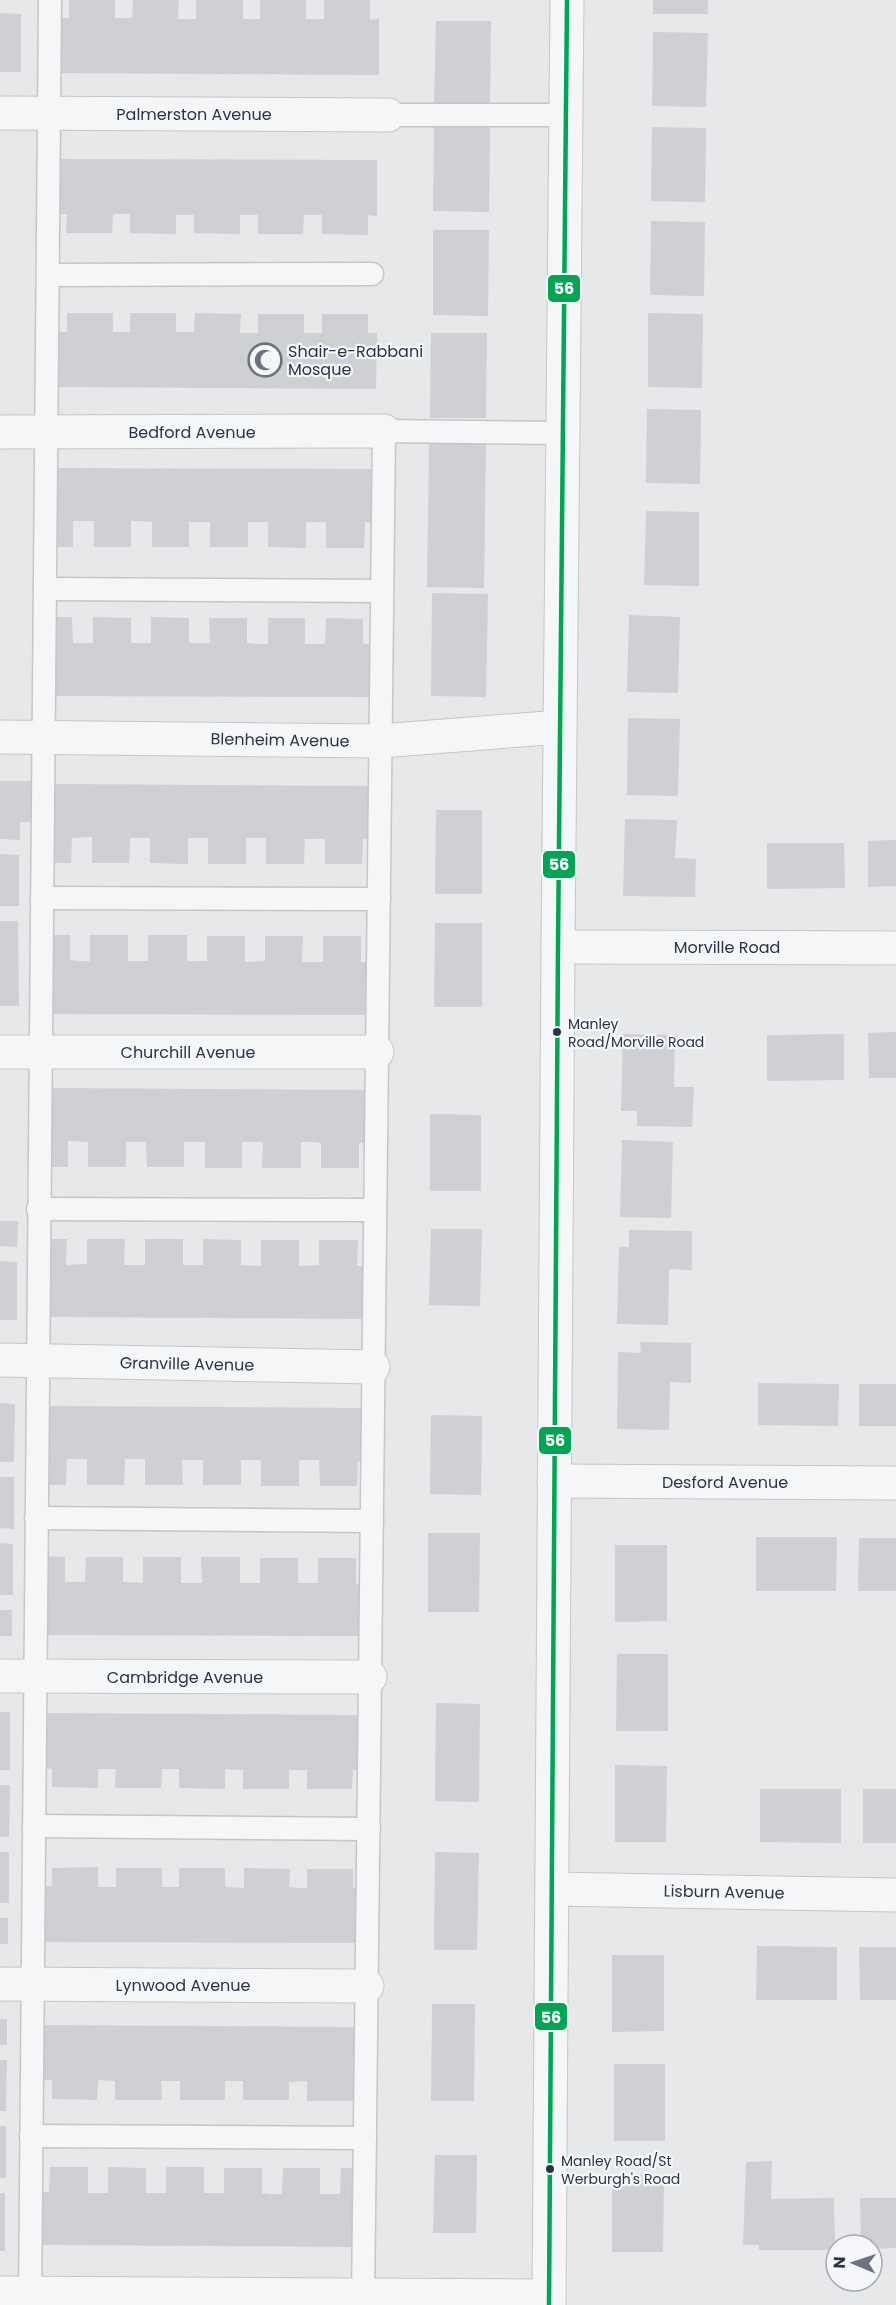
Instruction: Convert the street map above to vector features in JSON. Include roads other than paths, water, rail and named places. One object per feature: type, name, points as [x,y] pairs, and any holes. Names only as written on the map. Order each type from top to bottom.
[{"type":"street","points":[[20,2297],[549,2300],[567,0]]},
{"type":"street","name":"Palmerston Avenue","points":[[0,113],[388,115]]},
{"type":"street","name":"Bedford Avenue","points":[[0,432],[384,431]]},
{"type":"street","name":"Blenheim Avenue","points":[[0,736],[381,741],[560,727]]},
{"type":"street","name":"Morville Road","points":[[558,947],[896,948]]},
{"type":"street","name":"Churchill Avenue","points":[[0,1052],[377,1052]]},
{"type":"street","name":"Granville Avenue","points":[[0,1360],[374,1367]]},
{"type":"street","name":"Desford Avenue","points":[[555,1481],[896,1483]]},
{"type":"street","name":"Cambridge Avenue","points":[[0,1676],[370,1677]]},
{"type":"street","name":"Lisburn Avenue","points":[[553,1889],[896,1895]]},
{"type":"street","name":"Lynwood Avenue","points":[[0,1984],[367,1986]]},
{"type":"lane","points":[[20,2297],[31,2136],[50,0]]},
{"type":"lane","points":[[388,115],[566,115]]},
{"type":"lane","points":[[48,275],[372,274]]},
{"type":"lane","points":[[363,2300],[384,431],[563,433]]},
{"type":"lane","points":[[45,589],[382,591]]},
{"type":"lane","points":[[42,898],[379,899]]},
{"type":"lane","points":[[38,1209],[375,1210]]},
{"type":"lane","points":[[36,1518],[372,1521]]},
{"type":"lane","points":[[34,1826],[369,1829]]},
{"type":"lane","points":[[31,2136],[365,2138]]},
{"type":"place","name":"Shair-e-Rabbani Mosque","points":[[265,360]]},
{"type":"place","name":"Manley Road/Morville Road","points":[[557,1032]]},
{"type":"place","name":"Manley Road/St Werburgh's Road","points":[[550,2169]]}]
